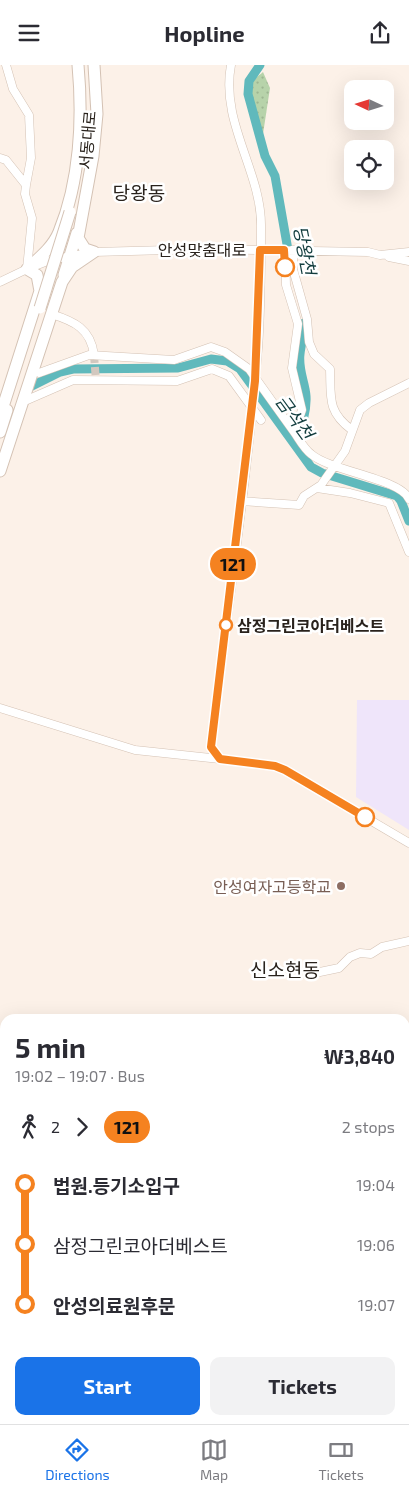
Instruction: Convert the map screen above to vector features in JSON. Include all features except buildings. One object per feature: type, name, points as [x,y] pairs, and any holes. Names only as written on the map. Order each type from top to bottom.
[{"type":"highway","points":[[0,416],[72,187],[78,148],[80,102],[78,65]]},
{"type":"highway","name":"서동대로","points":[[73,213],[86,119],[83,65]]},
{"type":"highway","name":"서동대로","points":[[73,213],[89,148],[91,108],[89,65]]},
{"type":"highway","points":[[62,282],[66,256],[78,230],[93,156],[96,114],[94,65]]},
{"type":"highway","points":[[0,471],[73,213]]},
{"type":"highway","points":[[0,432],[46,310],[72,267],[94,253],[80,244],[78,230]]},
{"type":"highway","points":[[40,291],[37,275],[27,269],[45,253],[59,233]]},
{"type":"highway","points":[[0,452],[46,310]]},
{"type":"street","points":[[6,65],[13,89],[29,115],[31,157],[25,194],[32,218],[27,269]]},
{"type":"street","points":[[220,759],[211,747],[255,378],[261,227],[259,204],[230,105],[228,83],[231,65]]},
{"type":"street","points":[[0,158],[6,159],[26,185]]},
{"type":"street","name":"안성맞춤대로","points":[[0,282],[27,269],[66,256],[145,249],[368,252],[380,255],[409,252]]},
{"type":"street","points":[[289,250],[286,285],[298,324],[292,368],[302,410],[296,435]]},
{"type":"street","points":[[289,250],[307,319],[309,342],[314,354],[330,369],[331,407],[341,422],[352,429]]},
{"type":"street","points":[[380,255],[409,261]]},
{"type":"street","points":[[46,310],[74,321],[84,330],[93,347],[94,355]]},
{"type":"street","points":[[39,373],[61,364],[94,355],[174,360],[212,347],[240,361],[255,378],[311,455],[335,467],[401,489],[409,499]]},
{"type":"street","points":[[27,399],[73,380],[177,381],[212,369],[229,376],[261,420]]},
{"type":"street","points":[[241,501],[299,505],[304,496],[319,486],[335,467],[345,451],[360,410],[369,403],[409,383]]},
{"type":"street","points":[[319,486],[389,503],[409,552]]},
{"type":"street","points":[[0,708],[135,750],[220,759],[280,768],[409,843]]},
{"type":"street","points":[[316,973],[338,968],[350,957],[360,953],[371,954],[382,947],[409,941]]},
{"type":"shaded area","points":[[357,700],[409,700],[409,830],[356,797]]},
{"type":"green space","points":[[263,72],[270,88],[263,134],[253,109],[250,89],[255,79]]},
{"type":"waterway","name":"당왕천","points":[[260,65],[249,81],[248,94],[265,156],[275,176],[291,267]]},
{"type":"waterway","name":"당왕천","points":[[296,442],[306,408],[300,360],[304,323]]},
{"type":"waterway","name":"금석천","points":[[30,387],[60,372],[73,369],[178,368],[211,359],[227,361],[240,369],[311,467],[322,473],[397,496],[409,521]]},
{"type":"tunnel","points":[[94,355],[96,381]]},
{"type":"bus line","name":"121","points":[[285,267],[284,250],[260,250],[258,346],[255,381],[211,747],[220,759],[275,766],[285,770],[365,817]]},
{"type":"place","name":"삼정그린코아더베스트","points":[[226,625]]},
{"type":"place","name":"안성여자고등학교","points":[[341,886]]},
{"type":"district","name":"당왕동","points":[[139,192]]},
{"type":"district","name":"신소현동","points":[[285,969]]}]
